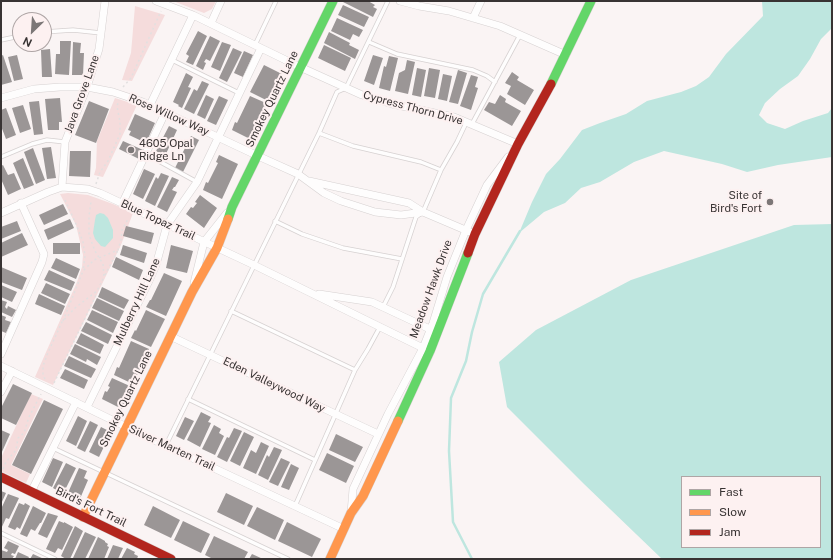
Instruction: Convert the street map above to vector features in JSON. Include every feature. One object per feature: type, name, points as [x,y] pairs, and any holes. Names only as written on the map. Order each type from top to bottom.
[{"type":"street","name":"Java Grove Lane","points":[[62,188],[64,142],[87,87],[99,49],[105,1]]},
{"type":"street","name":"Cypress Thorn Drive","points":[[156,1],[193,15],[346,88],[387,102],[439,112],[470,123],[518,144]]},
{"type":"street","points":[[210,23],[221,1]]},
{"type":"street","name":"Smokey Quartz Lane","points":[[83,517],[170,336],[192,292],[217,248],[232,207],[333,1]]},
{"type":"street","points":[[400,1],[449,11],[500,26],[566,55]]},
{"type":"street","points":[[474,18],[481,1]]},
{"type":"street","name":"Meadow Hawk Drive","points":[[330,559],[351,513],[363,496],[389,439],[475,234],[518,144],[566,55],[591,1]]},
{"type":"street","points":[[150,105],[193,15]]},
{"type":"street","name":"Mulberry Hill Lane","points":[[87,407],[149,281],[156,265],[167,225],[197,182],[239,93],[258,46]]},
{"type":"street","name":"Rose Willow Way","points":[[1,98],[34,89],[60,87],[87,87],[127,96],[150,105],[298,174],[324,193],[341,201],[375,212],[401,215],[423,212]]},
{"type":"street","points":[[122,204],[165,113]]},
{"type":"street","name":"Meadow Hawk Drive","points":[[434,331],[447,277],[466,230],[487,185],[518,144]]},
{"type":"street","name":"Rose Willow Way","points":[[305,180],[409,203],[423,212],[475,234]]},
{"type":"street","name":"Blue Topaz Trail","points":[[1,213],[21,203],[62,188],[88,189],[100,193],[254,265],[427,349]]},
{"type":"street","points":[[1,354],[42,262],[44,254],[21,203]]},
{"type":"street","name":"Smokey Quartz Lane","points":[[192,292],[204,242],[232,207]]},
{"type":"street","name":"Blue Topaz Trail","points":[[311,293],[372,302],[434,331]]},
{"type":"street","name":"Eden Valleywood Way","points":[[170,336],[378,434]]},
{"type":"street","name":"Meadow Hawk Drive","points":[[351,513],[353,489],[378,434],[427,349]]},
{"type":"street","name":"Silver Marten Trail","points":[[1,366],[126,427],[344,528]]},
{"type":"street","points":[[1,392],[12,371]]},
{"type":"street","points":[[31,492],[76,402]]},
{"type":"street","name":"Bird's Fort Trail","points":[[2,474],[31,492],[171,559]]},
{"type":"lane","points":[[258,46],[276,1]]},
{"type":"lane","points":[[166,445],[319,133],[337,92],[346,88],[388,1]]},
{"type":"lane","points":[[52,31],[73,30],[102,33]]},
{"type":"lane","points":[[383,307],[393,287],[416,217],[423,212],[441,170],[495,82],[520,34]]},
{"type":"lane","points":[[1,40],[12,38]]},
{"type":"lane","points":[[369,42],[397,54],[473,70],[487,76],[495,82]]},
{"type":"lane","points":[[172,60],[239,93]]},
{"type":"lane","points":[[319,133],[353,146],[421,162],[441,170]]},
{"type":"lane","points":[[1,157],[32,144],[47,140],[64,142]]},
{"type":"lane","points":[[146,154],[197,182]]},
{"type":"lane","points":[[275,221],[309,236],[342,248],[402,259]]},
{"type":"lane","points":[[231,311],[355,370]]},
{"type":"lane","points":[[295,506],[355,370],[380,326]]},
{"type":"lane","points":[[188,399],[315,460]]},
{"type":"lane","points":[[378,434],[389,439]]},
{"type":"lane","points":[[53,448],[288,559]]},
{"type":"lane","points":[[1,533],[55,559]]},
{"type":"path","points":[[2,474],[6,462],[16,450],[18,438],[24,432],[41,393],[39,392],[45,380],[43,370],[45,361],[83,271],[85,256],[83,242],[65,200]]},
{"type":"path","points":[[91,202],[89,235],[95,251],[103,264],[104,277]]},
{"type":"path","points":[[54,383],[118,250],[122,230],[128,219]]},
{"type":"path","points":[[83,271],[94,260],[118,250]]},
{"type":"path","points":[[62,322],[75,308],[97,291]]},
{"type":"shaded area","points":[[173,1],[216,1],[212,9],[204,13]]},
{"type":"shaded area","points":[[135,6],[165,15],[132,81],[122,80],[131,53]]},
{"type":"shaded area","points":[[115,98],[137,105],[103,177],[94,175],[96,168],[97,141]]},
{"type":"shaded area","points":[[68,193],[88,195],[133,213],[121,245],[53,385],[35,377],[77,282],[82,267],[83,255],[76,225],[60,194]]},
{"type":"shaded area","points":[[31,394],[43,399],[11,465],[30,474],[26,483],[1,471],[1,458]]},
{"type":"water","points":[[762,1],[832,1],[832,28],[821,39],[810,59],[798,76],[780,89],[765,103],[759,115],[767,123],[785,129],[803,121],[828,113],[832,108],[832,157],[778,165],[747,172],[722,164],[664,151],[634,162],[600,182],[581,188],[565,203],[544,212],[519,233],[546,174],[560,159],[582,130],[626,114],[647,101],[681,92],[696,86],[709,77],[726,54],[763,16]]},
{"type":"water","points":[[100,213],[104,214],[108,218],[113,230],[113,238],[105,247],[101,246],[95,239],[93,233],[96,215]]},
{"type":"water","points":[[832,224],[832,559],[662,559],[507,407],[499,362],[536,330],[631,280],[794,225]]},
{"type":"building","points":[[368,1],[375,5],[373,7],[377,9],[373,17],[343,2]]},
{"type":"building","points":[[343,5],[369,17],[364,27],[338,15]]},
{"type":"building","points":[[337,18],[363,30],[359,37],[353,34],[350,40],[331,31]]},
{"type":"building","points":[[198,31],[207,36],[193,65],[186,62],[189,56],[186,54]]},
{"type":"building","points":[[329,32],[350,43],[349,45],[359,50],[355,59],[324,43]]},
{"type":"building","points":[[210,36],[220,41],[210,61],[206,59],[204,62],[206,63],[203,70],[196,66]]},
{"type":"building","points":[[60,41],[71,41],[69,75],[55,74],[56,54],[60,54]]},
{"type":"building","points":[[73,42],[81,43],[80,53],[84,53],[83,75],[72,75]]},
{"type":"building","points":[[222,42],[231,45],[220,71],[211,67]]},
{"type":"building","points":[[324,45],[351,58],[345,71],[318,58]]},
{"type":"building","points":[[233,48],[242,52],[227,82],[219,78]]},
{"type":"building","points":[[244,51],[253,55],[243,77],[234,73]]},
{"type":"building","points":[[41,52],[50,52],[52,77],[42,77]]},
{"type":"building","points":[[3,55],[12,82],[1,85],[1,56]]},
{"type":"building","points":[[17,55],[23,79],[14,81],[8,57]]},
{"type":"building","points":[[373,55],[383,58],[374,85],[364,81]]},
{"type":"building","points":[[389,56],[398,58],[390,91],[379,88],[384,66],[386,67]]},
{"type":"building","points":[[407,60],[415,62],[408,94],[395,91],[399,73],[405,70]]},
{"type":"building","points":[[264,65],[282,74],[270,102],[250,92]]},
{"type":"building","points":[[417,68],[426,70],[421,97],[412,95]]},
{"type":"building","points":[[429,68],[440,70],[435,98],[424,96]]},
{"type":"building","points":[[458,70],[467,73],[458,104],[449,102]]},
{"type":"building","points":[[512,72],[519,77],[517,80],[534,90],[525,105],[507,94],[511,86],[505,83]]},
{"type":"building","points":[[186,73],[193,77],[188,87],[191,88],[182,108],[173,102]]},
{"type":"building","points":[[443,74],[452,76],[447,101],[438,99]]},
{"type":"building","points":[[471,75],[478,77],[475,87],[478,88],[471,110],[460,106]]},
{"type":"building","points":[[202,81],[209,84],[194,114],[184,109],[194,89],[197,91]]},
{"type":"building","points":[[206,95],[214,99],[205,119],[197,115]]},
{"type":"building","points":[[500,95],[506,99],[505,102],[521,111],[512,126],[484,110],[489,102],[495,104]]},
{"type":"building","points":[[219,96],[228,100],[216,125],[207,121]]},
{"type":"building","points":[[250,96],[268,104],[250,139],[232,130]]},
{"type":"building","points":[[60,98],[62,122],[59,122],[59,130],[48,130],[45,99]]},
{"type":"building","points":[[39,101],[43,134],[34,135],[29,102]]},
{"type":"building","points":[[89,101],[109,109],[96,143],[75,135]]},
{"type":"building","points":[[23,105],[31,129],[20,133],[12,108]]},
{"type":"building","points":[[6,108],[16,135],[6,139],[1,126],[1,110]]},
{"type":"building","points":[[135,114],[155,123],[146,143],[129,135],[131,131],[128,130]]},
{"type":"building","points":[[169,126],[177,130],[165,156],[156,151]]},
{"type":"building","points":[[191,136],[199,140],[183,172],[175,168]]},
{"type":"building","name":"4605 Opal Ridge Ln","points":[[123,141],[143,150],[139,159],[119,149]]},
{"type":"building","points":[[51,147],[56,178],[47,179],[42,148]]},
{"type":"building","points":[[33,148],[45,180],[36,184],[24,152]]},
{"type":"building","points":[[70,151],[91,151],[90,177],[69,176]]},
{"type":"building","points":[[219,155],[238,164],[222,199],[203,190],[206,182],[208,183],[218,163],[216,162]]},
{"type":"building","points":[[23,158],[34,185],[24,189],[13,163]]},
{"type":"building","points":[[3,165],[8,175],[14,173],[21,189],[8,195],[1,179],[1,166]]},
{"type":"building","points":[[144,169],[155,174],[143,199],[133,194]]},
{"type":"building","points":[[161,173],[169,176],[155,206],[145,201],[156,177],[158,179]]},
{"type":"building","points":[[172,177],[179,180],[172,190],[177,192],[167,212],[157,207]]},
{"type":"building","points":[[200,195],[217,208],[204,228],[186,214],[191,207],[193,208],[197,203],[195,202]]},
{"type":"building","points":[[63,204],[68,214],[44,225],[39,215]]},
{"type":"building","points":[[70,219],[74,228],[48,240],[44,230]]},
{"type":"building","points":[[17,221],[21,231],[1,239],[1,227]]},
{"type":"building","points":[[126,226],[154,233],[151,244],[123,236]]},
{"type":"building","points":[[22,233],[28,245],[1,257],[1,243]]},
{"type":"building","points":[[53,243],[80,243],[80,254],[53,254]]},
{"type":"building","points":[[123,245],[147,253],[144,263],[120,255]]},
{"type":"building","points":[[171,245],[193,251],[187,273],[166,268]]},
{"type":"building","points":[[116,257],[143,270],[139,280],[112,267]]},
{"type":"building","points":[[56,258],[80,269],[76,279],[51,268]]},
{"type":"building","points":[[1,267],[27,278],[22,290],[1,282]]},
{"type":"building","points":[[49,270],[75,282],[71,291],[44,280]]},
{"type":"building","points":[[164,273],[182,281],[166,316],[146,307]]},
{"type":"building","points":[[46,283],[70,294],[65,304],[41,293]]},
{"type":"building","points":[[1,285],[17,292],[12,302],[1,297]]},
{"type":"building","points":[[102,287],[129,300],[124,309],[98,297]]},
{"type":"building","points":[[39,294],[65,306],[61,315],[35,304]]},
{"type":"building","points":[[97,298],[124,311],[119,321],[92,308]]},
{"type":"building","points":[[1,300],[7,302],[5,307],[7,309],[8,306],[16,310],[12,317],[1,312]]},
{"type":"building","points":[[92,310],[118,322],[113,333],[87,320]]},
{"type":"building","points":[[146,310],[165,319],[151,347],[131,338]]},
{"type":"building","points":[[1,315],[6,317],[5,320],[11,322],[6,333],[1,331]]},
{"type":"building","points":[[86,322],[112,335],[108,344],[81,331]]},
{"type":"building","points":[[81,333],[104,345],[100,354],[76,343]]},
{"type":"building","points":[[131,341],[149,349],[133,384],[114,375],[117,367],[119,368]]},
{"type":"building","points":[[75,344],[101,357],[97,365],[87,359],[86,362],[70,354]]},
{"type":"building","points":[[69,356],[96,369],[91,378],[64,366]]},
{"type":"building","points":[[65,369],[88,380],[84,389],[60,378]]},
{"type":"building","points":[[112,378],[132,387],[122,409],[102,399],[105,391],[107,392],[110,387],[108,386]]},
{"type":"building","points":[[13,384],[32,393],[16,425],[1,418],[1,408]]},
{"type":"building","points":[[44,400],[63,409],[31,474],[12,465]]},
{"type":"building","points":[[201,412],[211,417],[208,422],[211,423],[200,447],[187,440]]},
{"type":"building","points":[[78,416],[87,421],[76,446],[66,441]]},
{"type":"building","points":[[185,417],[194,421],[184,440],[176,436]]},
{"type":"building","points":[[90,421],[98,425],[85,452],[77,448]]},
{"type":"building","points":[[214,425],[221,429],[219,433],[224,436],[215,455],[202,449]]},
{"type":"building","points":[[101,427],[111,432],[99,457],[89,452]]},
{"type":"building","points":[[234,428],[242,431],[227,462],[217,457],[227,437],[229,438]]},
{"type":"building","points":[[1,430],[10,434],[1,454]]},
{"type":"building","points":[[244,432],[254,437],[240,466],[230,461]]},
{"type":"building","points":[[336,434],[363,447],[355,462],[329,450]]},
{"type":"building","points":[[261,442],[269,446],[256,474],[243,468],[251,450],[256,453]]},
{"type":"building","points":[[274,447],[282,450],[268,480],[258,475],[267,455],[269,457]]},
{"type":"building","points":[[327,453],[354,466],[346,483],[319,470]]},
{"type":"building","points":[[53,458],[63,462],[52,487],[42,482]]},
{"type":"building","points":[[281,458],[290,462],[278,486],[269,482]]},
{"type":"building","points":[[66,463],[76,468],[63,494],[53,488]]},
{"type":"building","points":[[291,464],[299,468],[289,490],[281,487]]},
{"type":"building","points":[[79,468],[87,471],[84,478],[88,480],[79,501],[67,495]]},
{"type":"building","points":[[1,491],[6,493],[1,504]]},
{"type":"building","points":[[226,493],[253,506],[244,525],[217,512]]},
{"type":"building","points":[[8,494],[19,498],[9,519],[6,518],[1,529],[1,509]]},
{"type":"building","points":[[19,503],[24,505],[25,503],[30,506],[20,529],[17,527],[15,530],[8,527]]},
{"type":"building","points":[[33,506],[46,513],[35,531],[31,529],[27,537],[20,534]]},
{"type":"building","points":[[153,506],[180,520],[171,538],[144,525]]},
{"type":"building","points":[[257,507],[284,520],[275,540],[247,526]]},
{"type":"building","points":[[48,513],[58,516],[47,538],[38,534]]},
{"type":"building","points":[[59,521],[73,527],[62,550],[58,548],[55,553],[46,549]]},
{"type":"building","points":[[183,521],[210,534],[201,553],[174,540]]},
{"type":"building","points":[[287,522],[321,539],[312,557],[278,541]]},
{"type":"building","points":[[75,526],[83,531],[70,559],[66,559],[61,556]]},
{"type":"building","points":[[85,532],[96,537],[85,559],[73,558]]},
{"type":"building","points":[[214,536],[248,552],[244,559],[213,559],[205,555]]},
{"type":"building","points":[[98,537],[105,541],[109,547],[104,559],[88,559]]},
{"type":"building","points":[[8,541],[19,546],[15,554],[12,553],[11,555],[14,556],[12,559],[1,559],[1,550],[7,552],[8,550],[4,548]]},
{"type":"building","points":[[113,545],[123,548],[118,559],[107,559]]},
{"type":"building","points":[[127,548],[135,552],[134,554],[138,556],[137,559],[121,559]]},
{"type":"building","points":[[18,552],[29,557],[28,559],[15,559]]},
{"type":"building","points":[[33,554],[44,559],[30,559]]},
{"type":"building","points":[[252,554],[263,559],[249,559]]},
{"type":"waterway","points":[[472,559],[453,522],[449,451],[451,398],[466,361],[472,332],[483,294],[520,231]]},
{"type":"traffic: fast","points":[[228,219],[232,207],[333,1]]},
{"type":"traffic: fast","points":[[551,84],[591,1]]},
{"type":"traffic: fast","points":[[398,421],[430,351],[468,253]]},
{"type":"traffic: slow","points":[[83,517],[192,292],[217,248],[228,219]]},
{"type":"traffic: slow","points":[[330,559],[351,513],[363,496],[398,421]]},
{"type":"traffic: jam","points":[[468,253],[475,234],[518,144],[551,84]]},
{"type":"traffic: jam","points":[[1,477],[171,559]]},
{"type":"place","name":"4605 Opal Ridge Ln","points":[[131,150]]},
{"type":"place","name":"Site of Bird's Fort","points":[[770,202]]}]
